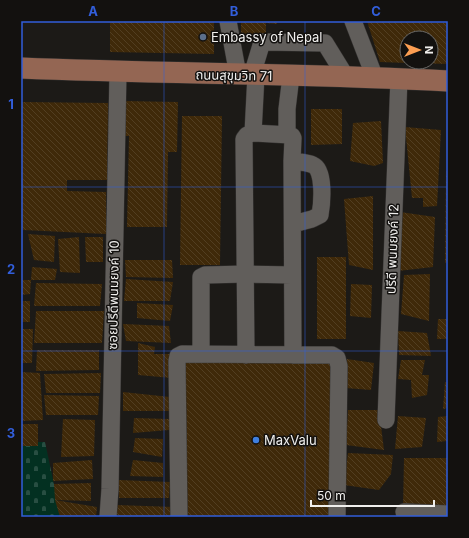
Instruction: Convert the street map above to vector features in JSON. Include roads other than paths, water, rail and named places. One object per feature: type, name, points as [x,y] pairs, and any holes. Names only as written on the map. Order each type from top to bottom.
[{"type":"main road","name":"ถนนสุขุมวิท 71","points":[[21,68],[118,72],[399,78],[448,81]]},
{"type":"street","points":[[228,21],[248,75],[252,133]]},
{"type":"street","points":[[353,21],[375,78]]},
{"type":"street","points":[[248,75],[262,42],[325,43],[346,77]]},
{"type":"street","name":"ซอยปรีดีพนมยงค์ 10","points":[[108,517],[118,72]]},
{"type":"street","points":[[287,135],[287,110],[291,76]]},
{"type":"street","name":"ปรีดี พนมยงค์ 12","points":[[386,420],[399,78]]},
{"type":"street","points":[[246,355],[244,139],[247,134],[252,133],[287,135],[292,136],[293,138],[293,355]]},
{"type":"street","points":[[292,161],[314,165],[319,170],[322,179],[320,215],[312,219],[293,224]]},
{"type":"street","points":[[201,354],[201,277],[205,275],[246,274],[292,275]]},
{"type":"street","points":[[179,517],[178,356],[182,354],[332,355],[337,358],[339,366],[337,517]]},
{"type":"street","points":[[404,512],[448,514]]},
{"type":"place","name":"Embassy of Nepal","points":[[203,37]]},
{"type":"place","name":"MaxValu","points":[[256,440]]}]
